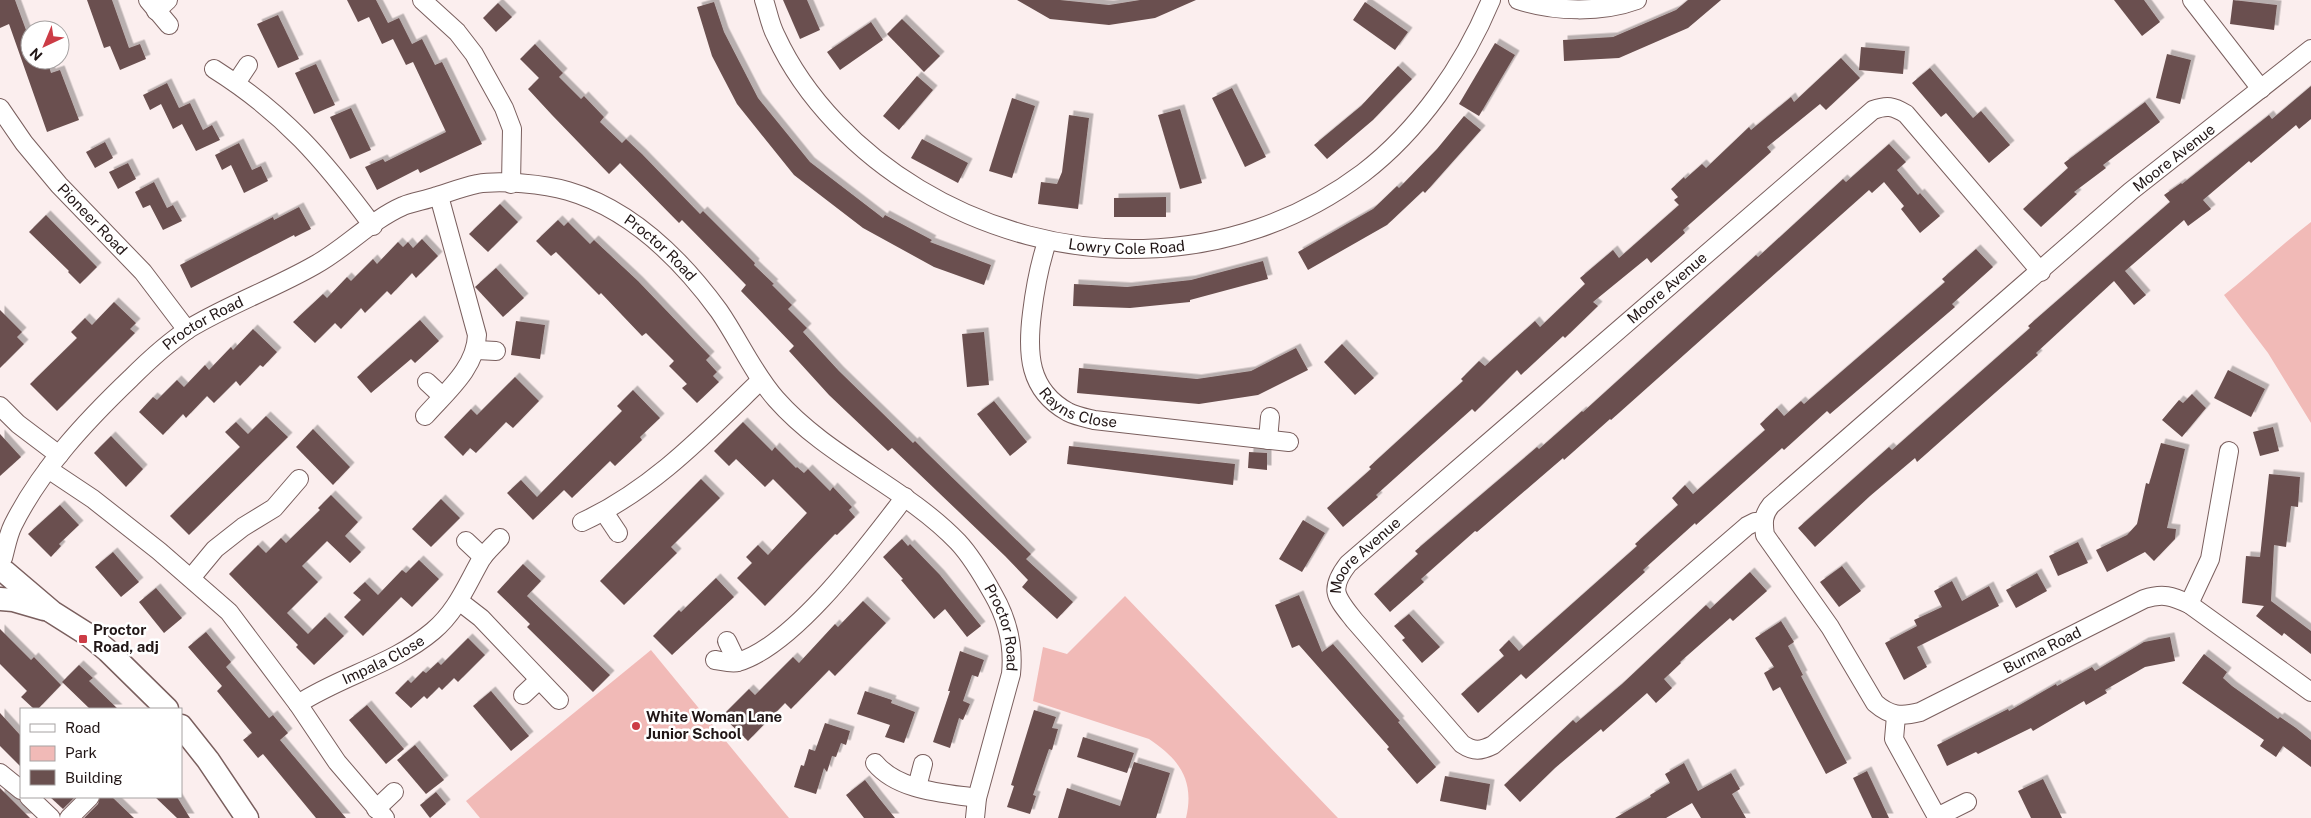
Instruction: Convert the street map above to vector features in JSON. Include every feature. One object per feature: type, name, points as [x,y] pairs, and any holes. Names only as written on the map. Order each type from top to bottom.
[{"type":"street","points":[[422,0],[457,32],[474,54],[504,108],[512,129],[512,184]]},
{"type":"street","name":"Lowry Cole Road","points":[[764,0],[775,35],[797,74],[826,111],[863,150],[896,176],[944,205],[994,226],[1047,242],[1090,249],[1126,250],[1181,246],[1223,239],[1259,228],[1314,204],[1363,172],[1400,138],[1438,95],[1464,56],[1491,0]]},
{"type":"street","points":[[1518,0],[1554,7],[1596,9],[1623,6],[1637,0]]},
{"type":"street","points":[[2192,0],[2261,89]]},
{"type":"street","points":[[157,4],[169,25]]},
{"type":"street","name":"Moore Avenue","points":[[2041,272],[1906,114],[1895,106],[1884,106],[1873,110],[1348,564],[1338,577],[1336,590],[1341,603],[1462,744],[1472,750],[1483,750],[1493,744],[1747,526],[1755,522],[1763,522],[1764,513],[1771,505],[2041,272],[2131,192],[2311,50]]},
{"type":"street","points":[[236,82],[248,65]]},
{"type":"street","points":[[214,69],[236,82],[278,115],[311,148],[341,183],[373,226]]},
{"type":"street","name":"Pioneer Road","points":[[0,108],[24,143],[59,185],[143,272],[187,330]]},
{"type":"street","name":"Proctor Road","points":[[2,568],[11,528],[54,462],[98,409],[150,360],[187,330],[210,317],[285,282],[328,258],[402,207],[480,184],[540,185],[569,191],[611,210],[633,223],[665,249],[719,312],[761,380],[777,400],[808,431],[860,469],[905,498],[960,544],[983,575],[1003,611],[1012,644],[1011,674],[978,798],[975,818]]},
{"type":"street","points":[[425,416],[471,363],[477,350],[478,335],[439,196]]},
{"type":"street","name":"Rayns Close","points":[[1047,242],[1038,269],[1029,338],[1030,362],[1036,381],[1051,400],[1069,413],[1094,420],[1289,442]]},
{"type":"street","points":[[477,350],[496,351]]},
{"type":"street","points":[[582,522],[604,512],[648,483],[761,380]]},
{"type":"street","points":[[427,382],[442,396]]},
{"type":"street","points":[[0,406],[93,499],[191,578],[228,612],[298,704],[337,762],[381,813],[394,792]]},
{"type":"street","points":[[1268,440],[1270,417]]},
{"type":"street","points":[[2189,604],[2210,559],[2229,451]]},
{"type":"street","points":[[191,578],[215,550],[244,526],[274,508],[299,479]]},
{"type":"street","name":"Proctor Road","points":[[0,524],[34,490]]},
{"type":"street","points":[[715,660],[737,662],[784,635],[818,603],[905,498]]},
{"type":"street","points":[[604,512],[618,533]]},
{"type":"street","points":[[1763,522],[1766,535],[1830,627],[1875,703],[1884,711],[1896,716],[1894,739],[1935,817],[1967,802]]},
{"type":"street","name":"Impala Close","points":[[298,704],[316,692],[411,647],[434,631],[459,602],[483,557],[500,538]]},
{"type":"street","points":[[466,541],[483,557]]},
{"type":"street","points":[[2,568],[52,612],[102,646],[165,708]]},
{"type":"street","name":"Burma Road","points":[[1896,716],[1920,712],[2144,599],[2158,595],[2172,595],[2189,604],[2311,692]]},
{"type":"street","points":[[0,599],[13,600],[52,612]]},
{"type":"street","points":[[459,602],[481,618],[559,700]]},
{"type":"street","points":[[726,641],[737,662]]},
{"type":"street","points":[[523,695],[539,680]]},
{"type":"street","points":[[182,727],[208,760],[247,818]]},
{"type":"street","points":[[875,762],[894,777],[917,787],[978,798]]},
{"type":"street","points":[[917,787],[923,764]]},
{"type":"street","points":[[0,773],[20,789]]},
{"type":"street","points":[[30,798],[51,818]]},
{"type":"street","points":[[69,818],[89,798]]},
{"type":"green space","points":[[2311,222],[2311,423],[2268,353],[2224,295]]},
{"type":"green space","points":[[1125,596],[1338,818],[1186,818],[1188,792],[1186,782],[1176,763],[1160,747],[1149,739],[1033,701],[1043,647],[1067,654]]},
{"type":"green space","name":"White Woman Lane Junior School","points":[[651,650],[789,818],[480,818],[466,801]]},
{"type":"building","points":[[0,0],[15,0],[22,20],[20,20],[20,55],[9,24],[0,28]]},
{"type":"building","points":[[87,0],[112,0],[129,48],[140,44],[146,59],[120,70],[110,46],[104,48]]},
{"type":"building","points":[[347,0],[376,0],[388,23],[399,18],[412,44],[422,39],[435,65],[442,62],[482,144],[420,173],[418,169],[377,190],[365,167],[383,159],[385,162],[446,132],[413,62],[406,65],[393,39],[382,44],[369,17],[358,22]]},
{"type":"building","points":[[783,0],[807,0],[820,30],[800,39]]},
{"type":"building","points":[[1017,0],[1060,0],[1109,5],[1140,0],[1196,0],[1155,18],[1109,25],[1050,19]]},
{"type":"building","points":[[1688,0],[1721,0],[1688,28],[1619,58],[1564,61],[1563,40],[1613,37],[1676,10]]},
{"type":"building","points":[[2114,0],[2144,0],[2160,22],[2142,36]]},
{"type":"building","points":[[2233,0],[2277,5],[2274,30],[2230,24]]},
{"type":"building","points":[[714,2],[724,32],[758,98],[810,162],[883,218],[885,215],[932,240],[930,242],[991,265],[984,285],[934,267],[863,228],[794,175],[737,104],[712,56],[697,7]]},
{"type":"building","points":[[1365,2],[1408,32],[1395,50],[1353,20]]},
{"type":"building","points":[[498,3],[512,17],[496,32],[483,18]]},
{"type":"building","points":[[278,15],[299,59],[278,68],[257,24]]},
{"type":"building","points":[[902,19],[940,56],[924,72],[887,34]]},
{"type":"building","points":[[871,22],[883,40],[840,70],[827,52]]},
{"type":"building","points":[[1495,43],[1515,55],[1479,116],[1459,104]]},
{"type":"building","points":[[535,44],[563,73],[559,77],[581,99],[584,96],[604,117],[600,122],[622,143],[626,139],[700,214],[703,211],[755,263],[754,265],[792,305],[788,309],[807,328],[803,332],[839,371],[913,443],[915,441],[1031,554],[1026,559],[1073,602],[1057,619],[1022,587],[1028,580],[1005,556],[892,448],[888,451],[829,395],[789,351],[794,346],[741,291],[746,285],[682,220],[679,223],[620,163],[609,174],[528,89],[539,78],[520,59]]},
{"type":"building","points":[[1861,47],[1905,51],[1903,74],[1859,70]]},
{"type":"building","points":[[2167,54],[2191,60],[2180,104],[2156,98]]},
{"type":"building","points":[[1841,58],[1860,78],[1826,110],[1820,104],[1767,147],[1771,152],[1683,230],[1685,233],[1651,263],[1647,258],[1593,302],[1598,306],[1565,338],[1563,336],[1521,375],[1517,370],[1475,412],[1472,409],[1343,527],[1327,508],[1371,469],[1369,467],[1463,381],[1461,379],[1479,361],[1485,366],[1535,321],[1540,327],[1585,284],[1580,278],[1613,250],[1619,258],[1679,205],[1674,200],[1678,197],[1671,189],[1684,177],[1685,179],[1702,164],[1706,168],[1749,127],[1751,130],[1791,97],[1794,102]]},
{"type":"building","points":[[316,64],[335,105],[314,114],[295,73]]},
{"type":"building","points":[[1398,66],[1412,79],[1373,120],[1327,159],[1314,145],[1361,106]]},
{"type":"building","points":[[1930,68],[1973,118],[1981,111],[2010,145],[1989,163],[1946,113],[1941,117],[1912,83]]},
{"type":"building","points":[[25,70],[50,70],[51,73],[60,70],[79,120],[47,132]]},
{"type":"building","points":[[917,76],[933,90],[899,130],[883,116]]},
{"type":"building","points":[[167,83],[179,108],[190,103],[203,130],[212,125],[220,140],[196,151],[182,124],[173,129],[161,104],[150,110],[143,95]]},
{"type":"building","points":[[2311,86],[2311,119],[2299,129],[2296,125],[2251,163],[2249,161],[2203,200],[2211,209],[2188,226],[2184,220],[2125,271],[2146,295],[2134,305],[2114,281],[2036,353],[2038,355],[1917,462],[1915,458],[1870,496],[1815,547],[1798,528],[1889,447],[1892,450],[2030,328],[2028,326],[2170,202],[2164,195],[2182,184],[2269,115],[2272,119]]},
{"type":"building","points":[[1232,88],[1266,157],[1245,167],[1212,98]]},
{"type":"building","points":[[1012,98],[1035,106],[1012,178],[989,171]]},
{"type":"building","points":[[2145,102],[2160,122],[2103,165],[2106,168],[2074,192],[2077,194],[2041,227],[2023,209],[2068,168],[2064,163]]},
{"type":"building","points":[[351,108],[371,150],[350,159],[330,117]]},
{"type":"building","points":[[1180,109],[1202,183],[1180,189],[1158,115]]},
{"type":"building","points":[[1069,115],[1089,118],[1078,209],[1038,204],[1041,182],[1057,184],[1062,172]]},
{"type":"building","points":[[1464,116],[1481,130],[1425,193],[1423,191],[1387,225],[1308,270],[1298,252],[1373,209],[1397,186],[1399,188],[1437,149]]},
{"type":"building","points":[[922,139],[968,163],[958,183],[911,158]]},
{"type":"building","points":[[105,142],[113,158],[95,168],[86,152]]},
{"type":"building","points":[[239,143],[252,170],[261,166],[268,181],[244,193],[231,165],[222,170],[215,155]]},
{"type":"building","points":[[1889,144],[1906,162],[1897,170],[1918,195],[1920,193],[1940,216],[1920,233],[1901,209],[1904,206],[1884,182],[1872,193],[1869,190],[1611,420],[1564,460],[1563,458],[1477,532],[1475,531],[1421,579],[1424,582],[1390,612],[1374,594],[1418,554],[1415,551],[1537,447],[1539,449],[1583,412],[1756,255],[1758,257],[1843,179],[1846,182]]},
{"type":"building","points":[[128,163],[136,179],[118,189],[109,172]]},
{"type":"building","points":[[154,182],[167,208],[173,205],[182,221],[163,230],[150,205],[143,208],[135,192]]},
{"type":"building","points":[[1166,197],[1166,217],[1114,217],[1114,198]]},
{"type":"building","points":[[500,204],[518,222],[488,252],[469,234]]},
{"type":"building","points":[[299,207],[311,229],[295,237],[294,235],[191,288],[180,265],[273,217],[274,220]]},
{"type":"building","points":[[46,215],[97,267],[80,284],[29,232]]},
{"type":"building","points":[[558,220],[564,226],[568,222],[590,244],[594,240],[638,281],[710,356],[706,360],[717,372],[713,376],[719,382],[697,403],[682,388],[687,384],[669,366],[674,361],[646,333],[642,336],[601,293],[599,295],[556,252],[551,256],[536,241]]},
{"type":"building","points":[[422,239],[438,256],[416,278],[412,273],[391,295],[387,291],[365,313],[361,308],[341,329],[335,323],[315,343],[293,322],[323,294],[327,298],[347,277],[351,281],[373,259],[377,264],[398,242],[403,247],[408,242],[413,248]]},
{"type":"building","points":[[1976,249],[1993,267],[1952,304],[1955,307],[1830,414],[1827,411],[1784,450],[1782,448],[1696,525],[1695,523],[1643,570],[1645,572],[1526,679],[1521,674],[1478,713],[1461,694],[1504,656],[1499,650],[1509,640],[1519,651],[1637,546],[1635,544],[1678,505],[1672,498],[1685,485],[1693,494],[1765,430],[1760,424],[1777,408],[1784,416],[1801,401],[1804,404],[1945,282],[1942,279]]},
{"type":"building","points":[[1263,261],[1268,279],[1190,300],[1190,302],[1130,308],[1073,306],[1074,284],[1127,287],[1191,280]]},
{"type":"building","points":[[496,268],[524,298],[503,317],[475,287]]},
{"type":"building","points":[[114,302],[136,323],[130,329],[135,333],[57,411],[30,384],[77,338],[71,332],[85,318],[92,325]]},
{"type":"building","points":[[0,310],[22,332],[17,337],[24,344],[0,368]]},
{"type":"building","points":[[420,320],[439,341],[415,363],[411,359],[371,393],[357,377]]},
{"type":"building","points":[[516,321],[545,325],[540,359],[511,355]]},
{"type":"building","points":[[253,329],[277,352],[263,367],[260,365],[240,386],[236,381],[214,403],[207,396],[186,418],[183,414],[163,435],[139,412],[153,397],[157,400],[177,380],[184,387],[205,365],[209,370],[231,347],[233,350]]},
{"type":"building","points":[[984,332],[989,385],[967,387],[962,334]]},
{"type":"building","points":[[1342,344],[1374,378],[1355,395],[1324,362]]},
{"type":"building","points":[[1296,348],[1308,370],[1258,395],[1199,404],[1077,393],[1079,368],[1197,379],[1251,371]]},
{"type":"building","points":[[2228,370],[2265,389],[2251,417],[2214,398]]},
{"type":"building","points":[[515,377],[539,401],[513,428],[506,422],[476,453],[470,448],[463,456],[444,437],[471,409],[477,415]]},
{"type":"building","points":[[633,390],[660,418],[640,437],[642,440],[615,466],[610,461],[572,498],[564,490],[533,520],[507,493],[521,480],[537,497],[622,411],[617,406]]},
{"type":"building","points":[[2192,394],[2206,408],[2182,437],[2162,420],[2179,400],[2183,403]]},
{"type":"building","points":[[994,401],[1027,442],[1010,456],[977,414]]},
{"type":"building","points":[[266,416],[288,437],[189,535],[170,516],[240,447],[225,432],[236,422],[248,434]]},
{"type":"building","points":[[743,422],[772,451],[775,447],[796,468],[804,473],[808,469],[830,491],[833,487],[852,507],[849,510],[855,517],[837,535],[835,534],[765,606],[737,578],[752,563],[746,557],[758,545],[768,555],[807,513],[773,479],[765,487],[736,459],[729,466],[714,451]]},
{"type":"building","points":[[2273,427],[2279,451],[2260,456],[2253,432]]},
{"type":"building","points":[[313,429],[350,467],[333,485],[296,447]]},
{"type":"building","points":[[0,434],[21,457],[0,476]]},
{"type":"building","points":[[111,436],[143,469],[126,487],[94,453]]},
{"type":"building","points":[[2161,443],[2185,449],[2167,528],[2176,529],[2175,539],[2154,561],[2145,552],[2107,572],[2096,550],[2127,535],[2137,524],[2146,483],[2149,484]]},
{"type":"building","points":[[1069,446],[1235,464],[1233,485],[1067,464]]},
{"type":"building","points":[[1249,452],[1267,453],[1267,470],[1248,468]]},
{"type":"building","points":[[2269,474],[2300,477],[2298,507],[2291,506],[2286,547],[2274,545],[2271,601],[2311,631],[2311,654],[2284,633],[2282,636],[2256,616],[2264,606],[2242,603],[2246,556],[2260,557]]},
{"type":"building","points":[[701,479],[720,498],[671,547],[677,553],[624,605],[600,581]]},
{"type":"building","points":[[331,495],[358,522],[345,536],[361,552],[350,563],[327,541],[302,566],[318,582],[287,613],[308,634],[325,617],[344,636],[314,665],[296,647],[298,645],[229,574],[258,545],[266,553],[281,538],[286,543],[320,510],[318,508]]},
{"type":"building","points":[[441,499],[460,518],[431,547],[412,529]]},
{"type":"building","points":[[60,505],[79,525],[59,544],[61,546],[51,557],[28,534]]},
{"type":"building","points":[[1303,520],[1325,533],[1302,572],[1279,559]]},
{"type":"building","points":[[902,539],[908,546],[910,544],[940,575],[981,626],[967,637],[945,609],[934,619],[883,557]]},
{"type":"building","points":[[2078,542],[2088,563],[2058,576],[2049,556]]},
{"type":"building","points":[[113,552],[139,582],[121,597],[95,567]]},
{"type":"building","points":[[419,560],[439,579],[412,607],[401,597],[363,636],[344,617],[361,600],[353,593],[365,582],[378,595],[402,570],[406,573]]},
{"type":"building","points":[[523,564],[541,581],[527,596],[610,675],[593,692],[527,627],[530,624],[497,592]]},
{"type":"building","points":[[1842,566],[1861,591],[1839,607],[1820,582]]},
{"type":"building","points":[[1750,572],[1767,591],[1733,621],[1730,618],[1680,662],[1664,679],[1672,688],[1656,703],[1647,693],[1603,732],[1601,729],[1555,768],[1520,802],[1504,785],[1573,720],[1576,723],[1622,684],[1706,605],[1710,609]]},
{"type":"building","points":[[2037,573],[2047,591],[2016,608],[2006,590]]},
{"type":"building","points":[[716,578],[734,597],[672,655],[653,636],[679,610],[681,612]]},
{"type":"building","points":[[1952,581],[1962,601],[1989,586],[1999,606],[1917,647],[1927,667],[1904,680],[1885,643],[1917,626],[1914,620],[1942,607],[1934,591]]},
{"type":"building","points":[[156,588],[182,618],[164,633],[139,602]]},
{"type":"building","points":[[1299,595],[1322,652],[1333,644],[1400,721],[1398,722],[1436,767],[1417,784],[1387,749],[1389,747],[1299,645],[1292,648],[1275,605]]},
{"type":"building","points":[[863,601],[886,623],[835,676],[829,670],[791,709],[785,703],[748,741],[722,716],[749,689],[755,695],[793,657],[799,663],[835,624],[838,627]]},
{"type":"building","points":[[1409,614],[1440,647],[1422,663],[1402,640],[1405,638],[1394,626]]},
{"type":"building","points":[[1781,621],[1794,642],[1788,646],[1803,675],[1801,676],[1847,763],[1826,774],[1780,687],[1773,691],[1764,673],[1774,667],[1755,638]]},
{"type":"building","points":[[0,629],[31,660],[34,657],[61,685],[39,708],[33,708],[21,697],[27,691],[0,664]]},
{"type":"building","points":[[206,632],[231,662],[226,667],[269,718],[273,715],[288,733],[280,740],[346,818],[316,818],[263,754],[258,758],[243,740],[252,733],[217,691],[222,686],[188,647]]},
{"type":"building","points":[[2170,637],[2175,661],[2145,667],[2105,690],[2107,693],[2086,705],[2084,701],[2033,731],[2031,728],[1978,754],[1976,752],[1947,766],[1937,745],[2008,709],[2009,711],[2056,684],[2057,686],[2092,667],[2095,671],[2144,642]]},
{"type":"building","points":[[468,638],[485,655],[458,682],[454,678],[442,690],[439,687],[427,699],[424,696],[411,708],[395,693],[408,680],[411,683],[423,671],[426,673],[438,662],[441,665]]},
{"type":"building","points":[[960,651],[984,660],[978,677],[972,675],[963,701],[970,704],[963,720],[959,718],[950,748],[933,742],[950,691],[948,691]]},
{"type":"building","points":[[2204,654],[2227,672],[2223,678],[2232,686],[2311,740],[2311,767],[2283,746],[2276,757],[2260,746],[2264,740],[2182,683]]},
{"type":"building","points":[[79,665],[93,678],[89,681],[117,708],[89,708],[62,682]]},
{"type":"building","points":[[491,691],[529,736],[511,751],[473,706]]},
{"type":"building","points":[[865,691],[892,700],[891,703],[915,712],[904,743],[885,737],[890,725],[857,714]]},
{"type":"building","points":[[367,705],[404,749],[386,764],[349,720]]},
{"type":"building","points":[[1034,710],[1056,717],[1052,728],[1058,729],[1052,750],[1049,749],[1033,795],[1036,796],[1030,814],[1007,807],[1014,786],[1011,785]]},
{"type":"building","points":[[0,713],[20,735],[20,766],[0,746]]},
{"type":"building","points":[[825,723],[850,731],[846,745],[841,743],[836,757],[832,756],[827,772],[824,768],[816,794],[794,787],[801,765],[804,766],[809,749],[815,751]]},
{"type":"building","points":[[1083,737],[1134,753],[1127,773],[1077,757]]},
{"type":"building","points":[[415,745],[444,780],[426,794],[397,760]]},
{"type":"building","points":[[1134,762],[1170,773],[1156,818],[1058,818],[1067,788],[1120,806]]},
{"type":"building","points":[[1684,763],[1698,791],[1731,773],[1740,789],[1732,794],[1746,818],[1701,818],[1692,803],[1666,818],[1615,818],[1651,797],[1650,795],[1670,783],[1665,774]]},
{"type":"building","points":[[1867,771],[1889,818],[1872,818],[1853,778]]},
{"type":"building","points":[[1445,776],[1490,784],[1486,810],[1440,801]]},
{"type":"building","points":[[2043,779],[2062,818],[2031,818],[2018,791]]},
{"type":"building","points":[[865,780],[895,818],[864,818],[846,795]]},
{"type":"building","points":[[0,788],[30,818],[0,818]]},
{"type":"building","points":[[436,792],[446,804],[430,818],[420,805]]},
{"type":"building","points":[[51,798],[74,798],[63,809]]},
{"type":"building","points":[[100,798],[113,798],[134,818],[84,818],[98,804]]},
{"type":"building","points":[[156,798],[178,798],[190,818],[177,818]]},
{"type":"place","name":"Proctor Road, adj","points":[[83,639]]},
{"type":"place","name":"White Woman Lane Junior School","points":[[636,726]]}]
